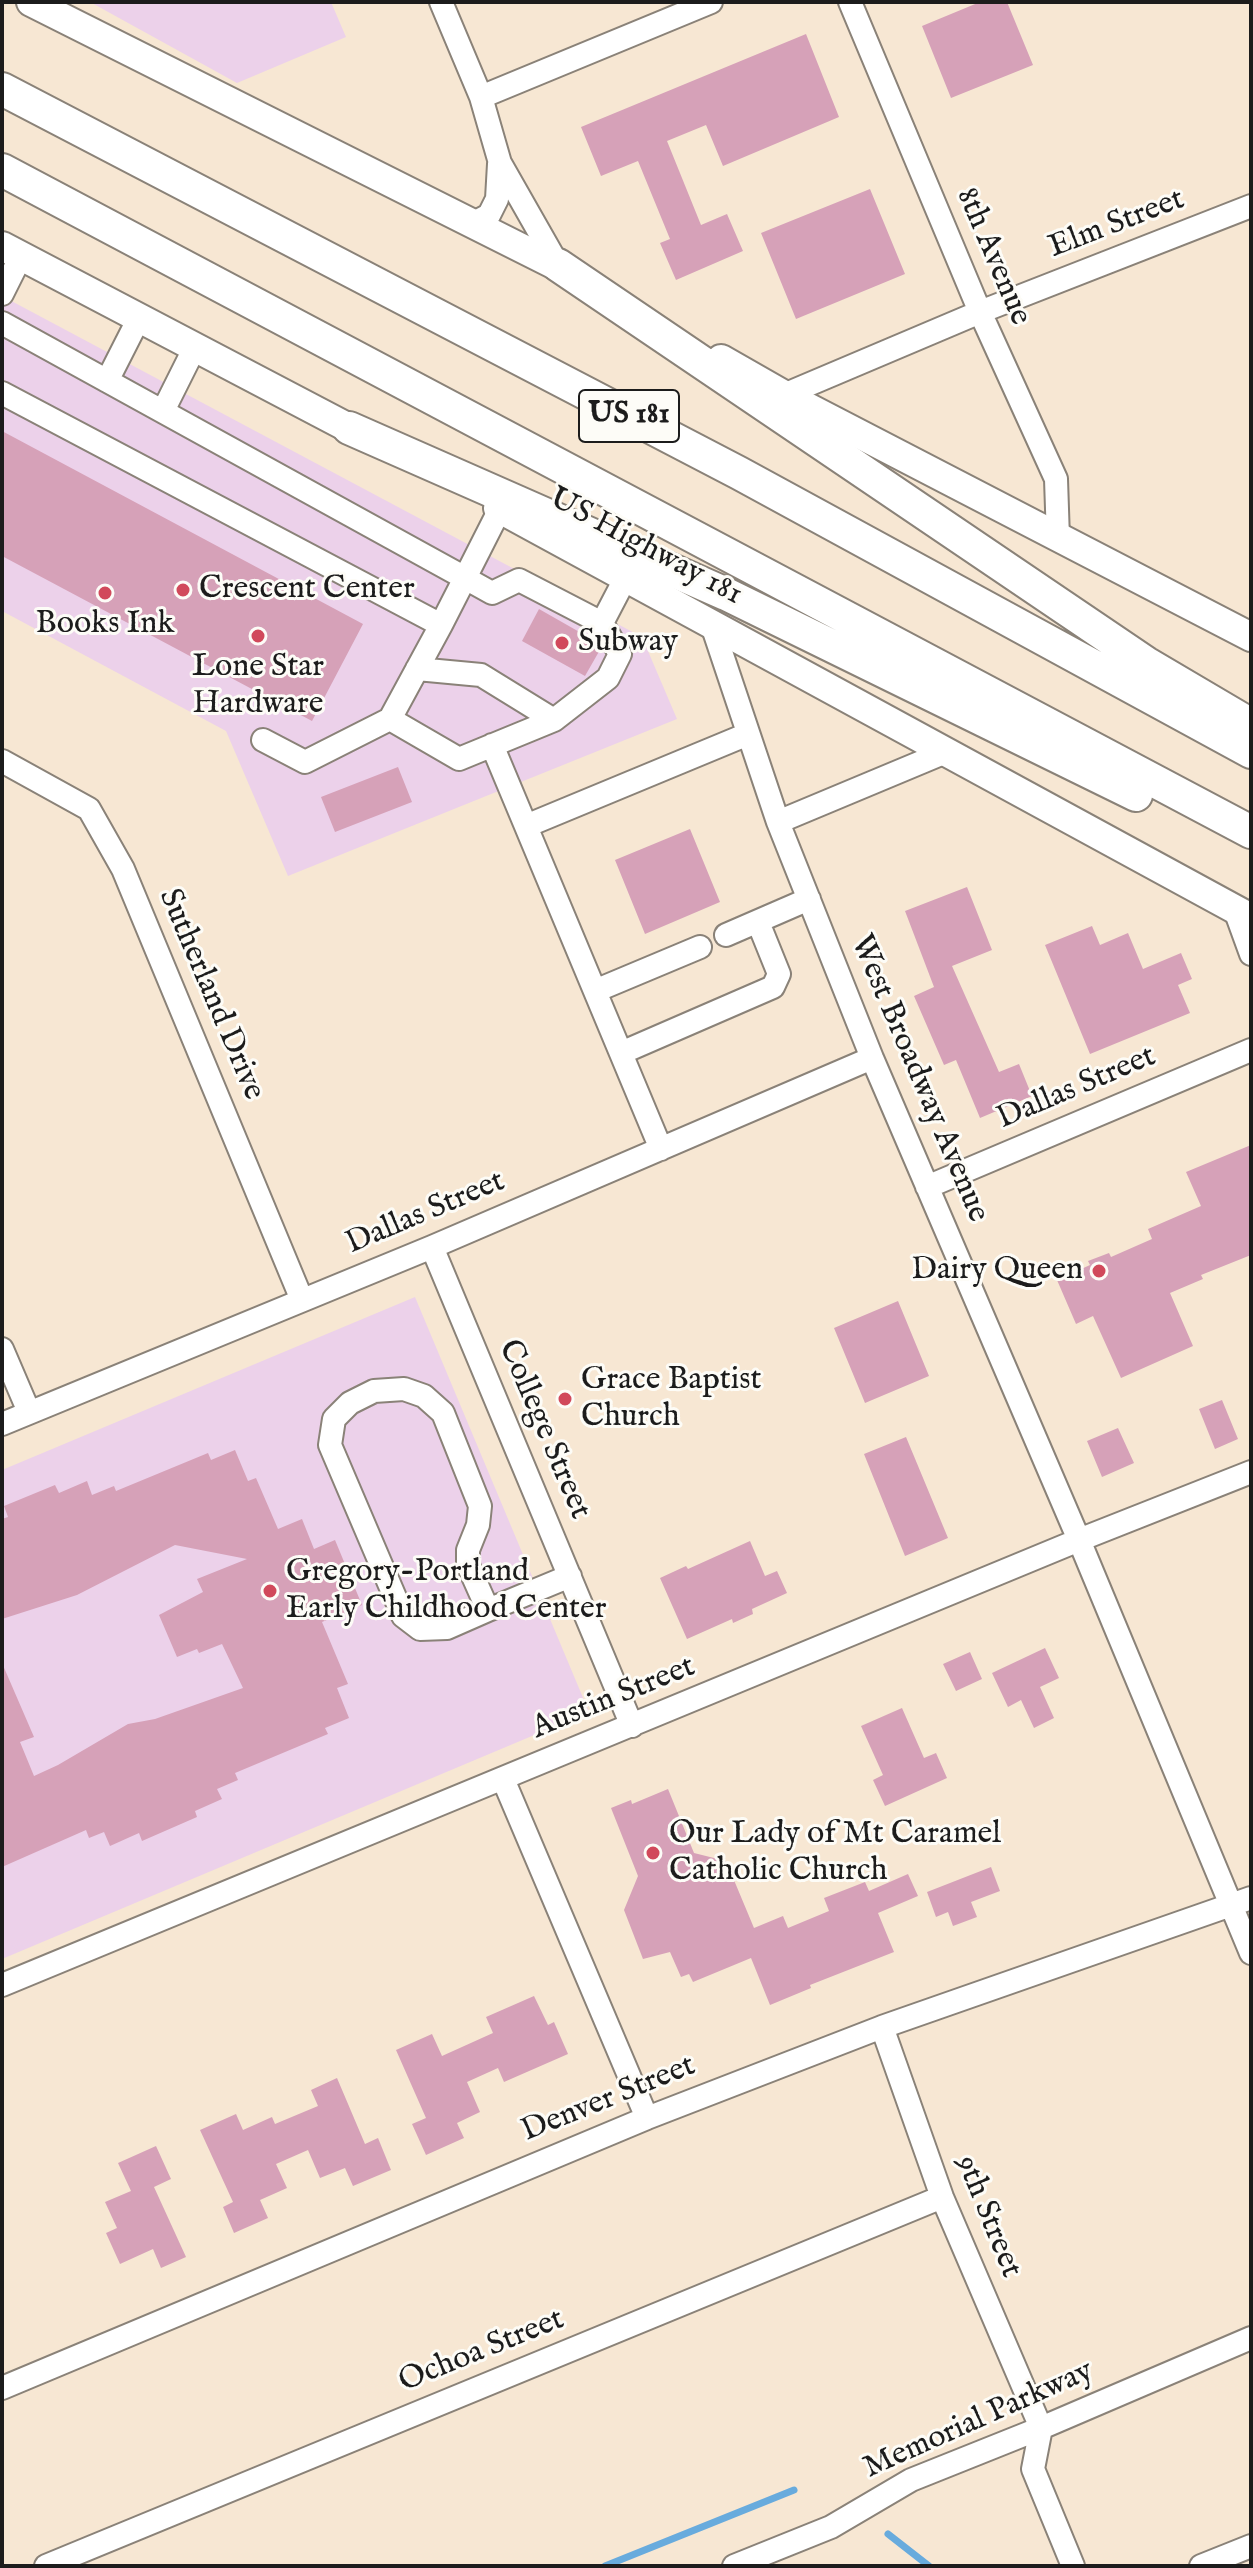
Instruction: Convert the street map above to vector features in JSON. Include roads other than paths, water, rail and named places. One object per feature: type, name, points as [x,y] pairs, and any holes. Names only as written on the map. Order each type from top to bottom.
[{"type":"highway","name":"US 181","points":[[2,89],[739,473],[1251,752]]},
{"type":"highway","name":"US 181","points":[[2,170],[1251,832]]},
{"type":"highway","points":[[558,265],[1146,663],[1251,725]]},
{"type":"highway","points":[[349,428],[726,594],[1251,851]]},
{"type":"main road","points":[[32,2],[558,265],[784,395],[1251,637]]},
{"type":"main road","name":"US Highway 181","points":[[12,251],[711,622],[1243,914]]},
{"type":"street","points":[[441,2],[481,97],[500,163],[558,265]]},
{"type":"street","points":[[481,97],[711,2]]},
{"type":"street","name":"8th Avenue","points":[[850,2],[980,312],[1056,479],[1058,539]]},
{"type":"street","points":[[474,223],[489,215],[497,199],[500,163]]},
{"type":"street","name":"Elm Street","points":[[784,395],[980,312],[1251,206]]},
{"type":"street","points":[[2,294],[12,251]]},
{"type":"street","points":[[107,381],[139,318]]},
{"type":"street","points":[[2,323],[492,593],[519,580],[602,623],[620,654],[608,678],[554,720],[459,759],[390,719]]},
{"type":"street","points":[[163,411],[195,347]]},
{"type":"street","points":[[2,393],[441,625]]},
{"type":"street","points":[[263,740],[305,762],[390,719],[500,509]]},
{"type":"street","points":[[602,623],[626,577]]},
{"type":"street","name":"West Broadway Avenue","points":[[711,622],[778,822],[872,1058],[1079,1540],[1242,1902],[1251,1953]]},
{"type":"street","points":[[417,669],[481,675],[554,720]]},
{"type":"street","points":[[526,826],[748,734]]},
{"type":"street","points":[[492,745],[661,1149]]},
{"type":"street","points":[[778,822],[948,751]]},
{"type":"street","name":"Sutherland Drive","points":[[2,761],[89,809],[123,869],[302,1300]]},
{"type":"street","points":[[726,935],[809,899]]},
{"type":"street","points":[[1243,914],[1251,954]]},
{"type":"street","points":[[621,1053],[773,987],[779,974],[758,922]]},
{"type":"street","points":[[595,991],[700,947]]},
{"type":"street","name":"Dallas Street","points":[[927,1187],[1251,1050]]},
{"type":"street","name":"Dallas Street","points":[[2,1424],[432,1247],[872,1058]]},
{"type":"street","name":"College Street","points":[[432,1247],[632,1726]]},
{"type":"street","points":[[2,1349],[29,1412]]},
{"type":"street","points":[[488,1610],[468,1565],[468,1550],[478,1525],[480,1506],[443,1413],[424,1396],[404,1389],[374,1391],[350,1403],[334,1419],[330,1445],[403,1616],[420,1629],[447,1628],[570,1576]]},
{"type":"street","name":"Austin Street","points":[[2,1985],[1079,1540],[1251,1472]]},
{"type":"street","points":[[503,1779],[647,2118]]},
{"type":"street","name":"Denver Street","points":[[2,2388],[647,2118],[882,2027],[1242,1902]]},
{"type":"street","name":"9th Street","points":[[882,2027],[942,2197],[1041,2428]]},
{"type":"street","name":"Ochoa Street","points":[[46,2566],[942,2197]]},
{"type":"street","name":"Memorial Parkway","points":[[734,2566],[761,2561],[831,2527],[911,2480],[1251,2338]]},
{"type":"street","points":[[1041,2428],[1033,2469],[1073,2566]]},
{"type":"street","points":[[1201,2566],[1251,2546]]},
{"type":"waterway","points":[[605,2566],[794,2490]]},
{"type":"waterway","points":[[888,2534],[929,2566]]},
{"type":"place","name":"Crescent Center","points":[[183,590]]},
{"type":"place","name":"Books Ink","points":[[105,593]]},
{"type":"place","name":"Lone Star Hardware","points":[[258,636]]},
{"type":"place","name":"Subway","points":[[562,643]]},
{"type":"place","name":"Dairy Queen","points":[[1099,1271]]},
{"type":"place","name":"Grace Baptist Church","points":[[565,1399]]},
{"type":"place","name":"Gregory-Portland Early Childhood Center","points":[[270,1591]]},
{"type":"place","name":"Our Lady of Mt Caramel Catholic Church","points":[[653,1853]]}]
